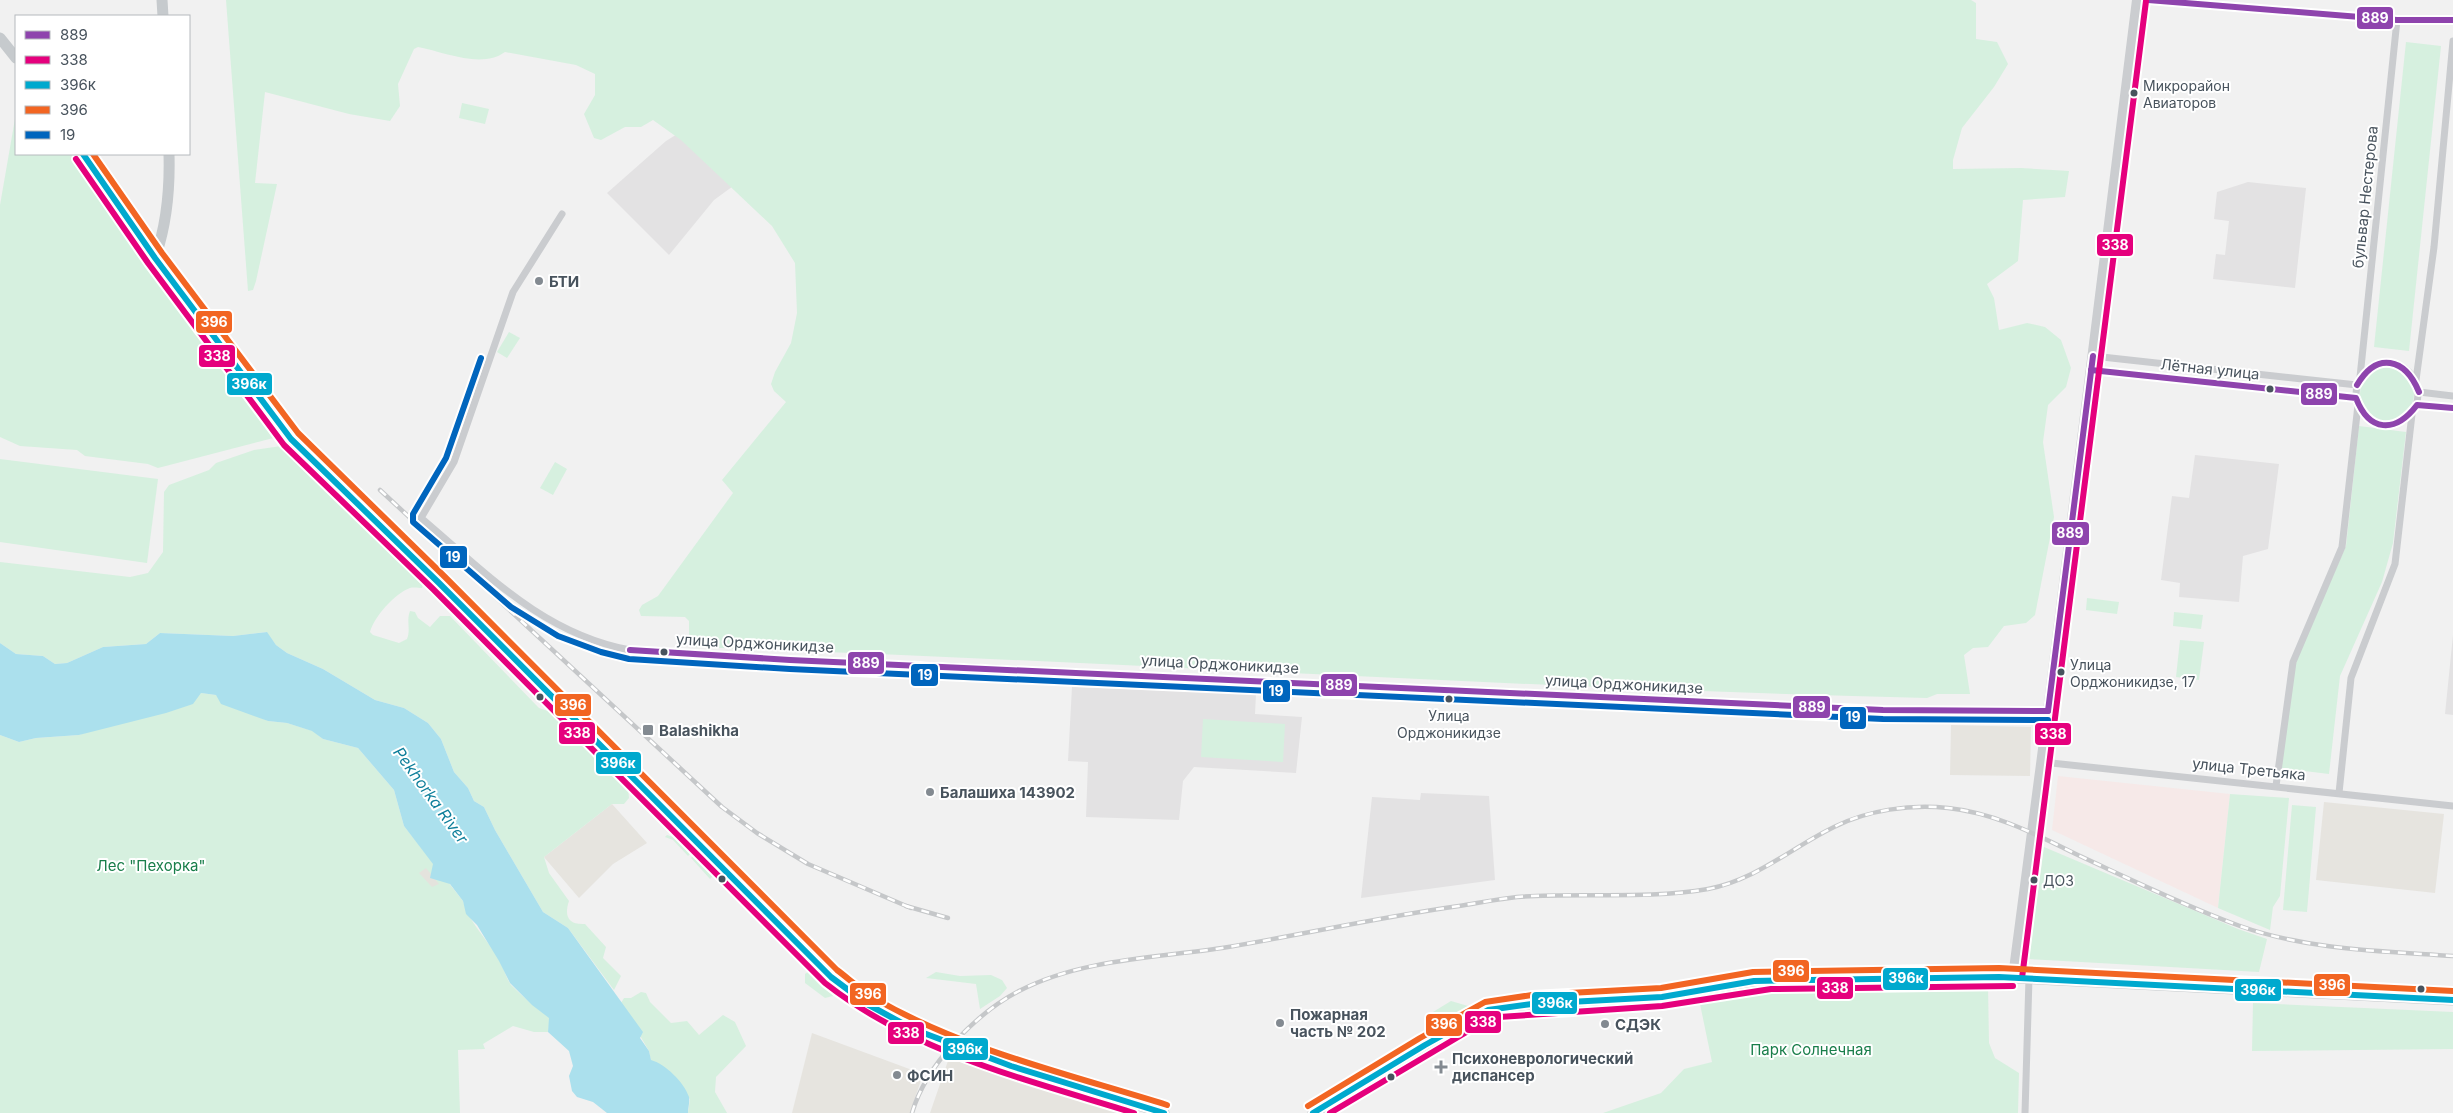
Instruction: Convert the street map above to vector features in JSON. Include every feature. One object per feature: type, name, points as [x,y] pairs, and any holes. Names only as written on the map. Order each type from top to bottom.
[{"type":"main road","points":[[162,0],[163,15]]},
{"type":"main road","points":[[2013,977],[2042,762],[2137,0]]},
{"type":"main road","points":[[2,44],[15,57]]},
{"type":"main road","points":[[84,155],[155,258],[291,439],[439,583],[831,977],[867,1004],[912,1029],[1011,1066],[1164,1113]]},
{"type":"main road","points":[[155,258],[165,225],[169,197],[169,155]]},
{"type":"main road","points":[[1314,1113],[1425,1045],[1481,1013],[1497,1008],[1532,1004],[1662,998],[1770,980],[2013,977],[2453,1000]]},
{"type":"street","points":[[2148,0],[2397,20],[2453,20]]},
{"type":"street","name":"бульвар Нестерова","points":[[2360,377],[2397,20]]},
{"type":"street","points":[[2357,402],[2369,420],[2387,426],[2405,420],[2412,414],[2417,405],[2419,392],[2416,380],[2434,247],[2453,41]]},
{"type":"street","name":"улица Орджоникидзе","points":[[562,214],[513,292],[454,462],[422,518],[517,600],[561,628],[604,644],[630,650],[790,660],[928,664],[1883,710],[2048,711]]},
{"type":"street","name":"Лётная улица","points":[[2093,356],[2357,385]]},
{"type":"street","points":[[2276,786],[2293,662],[2342,547],[2357,402],[2357,385],[2360,377],[2375,365],[2394,363],[2403,366],[2416,380]]},
{"type":"street","name":"Лётная улица","points":[[2091,370],[2357,402]]},
{"type":"street","points":[[2419,392],[2453,396]]},
{"type":"street","points":[[2417,405],[2453,408]]},
{"type":"street","points":[[2339,793],[2352,678],[2395,564],[2412,414]]},
{"type":"street","name":"улица Третьяка","points":[[2042,762],[2453,806]]},
{"type":"street","points":[[2025,1113],[2029,978]]},
{"type":"shaded area","points":[[754,86],[785,148],[714,200],[669,255],[607,193],[666,141]]},
{"type":"shaded area","points":[[2248,182],[2306,188],[2295,288],[2213,279],[2216,254],[2225,255],[2229,221],[2214,219],[2217,192]]},
{"type":"shaded area","points":[[2195,455],[2279,464],[2268,549],[2243,556],[2239,602],[2179,597],[2180,583],[2161,580],[2172,496],[2189,498]]},
{"type":"shaded area","points":[[2453,635],[2453,715],[2445,714]]},
{"type":"shaded area","points":[[1072,687],[1256,694],[1255,714],[1302,717],[1296,773],[1194,767],[1183,781],[1179,820],[1086,817],[1088,762],[1068,761]]},
{"type":"shaded area","points":[[1951,725],[2031,727],[2030,776],[1950,775]]},
{"type":"shaded area","points":[[2058,776],[2230,794],[2218,908],[2052,830]]},
{"type":"shaded area","points":[[1421,793],[1489,796],[1495,880],[1361,898],[1372,797],[1420,800]]},
{"type":"shaded area","points":[[2324,802],[2444,814],[2435,893],[2316,880]]},
{"type":"shaded area","points":[[612,804],[647,843],[613,864],[579,898],[544,857]]},
{"type":"shaded area","points":[[812,1033],[923,1074],[910,1113],[792,1113]]},
{"type":"shaded area","points":[[949,1058],[1126,1113],[930,1113]]},
{"type":"green space","points":[[226,0],[1971,0],[1976,3],[1976,39],[1997,42],[2008,64],[1994,87],[1962,128],[1953,160],[1953,169],[2021,168],[2069,171],[2065,197],[2023,200],[2018,261],[1987,284],[1994,298],[1999,330],[2027,323],[2045,327],[2061,340],[2071,368],[2066,387],[2048,405],[2043,442],[2054,517],[2035,615],[2026,623],[2004,626],[1988,647],[1973,648],[1964,655],[1970,694],[1937,694],[1927,698],[1618,688],[1002,659],[693,647],[689,642],[689,621],[685,617],[641,616],[639,610],[642,605],[658,596],[733,493],[722,480],[786,402],[774,391],[771,384],[775,372],[791,343],[797,313],[795,263],[772,226],[681,140],[653,120],[641,127],[625,127],[601,140],[594,138],[584,114],[595,95],[595,74],[576,65],[505,52],[496,57],[474,59],[418,47],[414,49],[398,84],[400,106],[390,121],[349,114],[265,92],[255,183],[277,184],[256,281],[253,290],[248,291]]},
{"type":"green space","points":[[2406,42],[2441,46],[2409,351],[2374,347]]},
{"type":"green space","points":[[462,103],[489,109],[485,124],[459,118]]},
{"type":"green space","points":[[15,119],[15,155],[72,155],[151,266],[281,436],[158,468],[148,464],[85,456],[77,450],[20,446],[0,437],[0,205]]},
{"type":"green space","points":[[509,332],[520,338],[507,358],[497,352]]},
{"type":"green space","points":[[2387,367],[2397,369],[2406,375],[2412,384],[2414,394],[2412,404],[2406,413],[2397,419],[2387,421],[2377,419],[2368,413],[2362,404],[2360,394],[2362,384],[2368,375],[2377,369]]},
{"type":"green space","points":[[2359,426],[2406,432],[2393,543],[2382,582],[2340,676],[2329,774],[2281,768],[2292,679],[2298,655],[2346,546]]},
{"type":"green space","points":[[288,445],[376,530],[399,559],[423,584],[422,588],[410,588],[392,600],[376,620],[370,632],[373,635],[399,643],[407,639],[410,611],[415,612],[418,618],[430,627],[440,616],[450,616],[539,708],[554,713],[628,788],[629,798],[624,804],[612,804],[544,857],[549,873],[569,901],[567,915],[571,921],[585,924],[606,947],[603,958],[621,976],[614,990],[568,928],[543,912],[495,830],[484,807],[474,801],[468,788],[454,772],[441,739],[428,723],[404,708],[375,700],[323,669],[287,653],[276,645],[266,632],[233,636],[160,633],[146,644],[103,647],[67,663],[55,664],[43,656],[16,654],[0,643],[0,562],[130,577],[148,573],[163,552],[164,492],[169,485],[209,470],[216,463],[254,450]]},
{"type":"green space","points":[[0,459],[158,479],[147,563],[0,542]]},
{"type":"green space","points":[[555,462],[567,469],[553,495],[540,488]]},
{"type":"green space","points":[[2087,598],[2119,602],[2117,614],[2086,610]]},
{"type":"green space","points":[[2174,612],[2203,615],[2201,629],[2173,626]]},
{"type":"green space","points":[[2180,640],[2204,642],[2199,680],[2176,677]]},
{"type":"green space","name":"Лес \"Пехорка\"","points":[[201,693],[216,695],[268,721],[287,723],[313,731],[323,739],[358,748],[394,790],[404,826],[463,901],[469,916],[495,953],[511,985],[550,1018],[548,1032],[534,1032],[513,1026],[483,1044],[485,1049],[458,1050],[460,1113],[0,1113],[0,735],[19,742],[36,738],[79,735]]},
{"type":"green space","points":[[1203,719],[1285,724],[1283,762],[1201,757]]},
{"type":"green space","points":[[2230,794],[2289,798],[2280,896],[2273,907],[2270,930],[2218,908]]},
{"type":"green space","points":[[2292,805],[2316,807],[2307,912],[2283,910]]},
{"type":"green space","points":[[667,835],[673,837],[691,853],[688,856],[673,840],[665,837]]},
{"type":"green space","points":[[2044,847],[2238,929],[2267,939],[2259,972],[2029,959]]},
{"type":"green space","points":[[693,856],[713,876],[710,879],[691,858]]},
{"type":"green space","points":[[809,971],[829,988],[833,996],[825,998],[805,983],[805,974]]},
{"type":"green space","points":[[936,972],[960,976],[991,975],[1002,980],[1007,988],[1000,996],[980,1009],[976,984],[926,978]]},
{"type":"green space","name":"Парк Солнечная","points":[[1778,984],[1988,985],[1989,1043],[1995,1058],[2019,1073],[2018,1113],[1603,1113],[1661,1093],[1684,1069],[1712,1062],[1700,1004],[1720,1001],[1719,992]]},
{"type":"green space","points":[[641,992],[646,993],[650,1002],[671,1023],[687,1021],[699,1035],[723,1015],[735,1022],[746,1046],[716,1077],[715,1092],[727,1113],[688,1113],[690,1099],[651,1061],[649,1051],[621,1003],[624,998],[631,998]]},
{"type":"green space","points":[[1451,1001],[1468,1006],[1469,1010],[1430,1032],[1433,1012]]},
{"type":"green space","points":[[2253,1003],[2453,1012],[2453,1049],[2252,1051]]},
{"type":"sand","points":[[426,868],[439,884],[432,887],[419,873]]},
{"type":"water","name":"Pekhorka River","points":[[267,632],[276,645],[287,653],[323,669],[375,700],[404,708],[428,723],[441,739],[454,772],[468,788],[474,801],[484,807],[495,830],[543,912],[568,928],[643,1032],[640,1038],[649,1051],[651,1060],[668,1070],[687,1091],[689,1097],[688,1113],[607,1113],[593,1102],[577,1097],[572,1091],[569,1076],[573,1066],[569,1051],[548,1032],[549,1018],[532,1005],[510,983],[477,925],[466,914],[463,901],[450,884],[430,878],[433,864],[404,826],[394,790],[358,748],[323,739],[312,731],[287,723],[268,721],[221,704],[216,695],[201,693],[193,704],[166,713],[79,735],[36,738],[19,742],[0,735],[0,643],[16,654],[43,656],[55,664],[67,663],[103,647],[146,644],[160,633],[233,636]]},
{"type":"railway","points":[[380,490],[722,807],[757,833],[808,864],[911,908]]},
{"type":"railway","points":[[912,1113],[928,1077],[940,1059],[970,1027],[1002,1001],[1019,991],[1067,972],[1119,961],[1222,948],[1400,915],[1510,898],[1660,894],[1708,889],[1725,885],[1758,871],[1818,835],[1847,821],[1875,812],[1904,808],[1948,808],[2000,820],[2179,901],[2240,926],[2266,934],[2318,945],[2372,951],[2453,956]]},
{"type":"railway","points":[[906,906],[948,918]]},
{"type":"transit line","name":"889","points":[[2148,0],[2397,20],[2453,20]]},
{"type":"transit line","name":"338","points":[[2022,978],[2146,1]]},
{"type":"transit line","name":"396к","points":[[84,155],[155,258],[291,439],[439,583],[831,977],[867,1004],[913,1029],[1011,1066],[1164,1113]]},
{"type":"transit line","name":"396","points":[[94,155],[162,253],[298,433],[445,577],[837,970],[874,998],[943,1032],[980,1047],[1167,1105]]},
{"type":"transit line","name":"338","points":[[76,159],[148,263],[284,445],[433,589],[825,983],[859,1007],[896,1028],[934,1046],[1013,1076],[1134,1113]]},
{"type":"transit line","name":"889","points":[[2048,711],[2093,356]]},
{"type":"transit line","name":"19","points":[[481,358],[446,458],[413,514],[413,522],[511,607],[558,636],[601,652],[629,659],[790,669],[1883,719],[2048,720]]},
{"type":"transit line","name":"889","points":[[2357,385],[2373,367],[2382,363],[2390,363],[2399,366],[2406,372],[2419,392]]},
{"type":"transit line","name":"889","points":[[2091,370],[2356,398],[2368,418],[2375,423],[2383,425],[2400,421],[2417,405],[2453,408]]},
{"type":"transit line","name":"889","points":[[630,650],[790,660],[1883,710],[2048,711]]},
{"type":"transit line","name":"396","points":[[1308,1106],[1420,1038],[1485,1002],[1532,995],[1661,988],[1753,972],[1999,968],[2453,991]]},
{"type":"transit line","name":"396к","points":[[1313,1113],[1425,1045],[1488,1010],[1532,1004],[1662,997],[1754,981],[1999,977],[2453,1000]]},
{"type":"transit line","name":"338","points":[[1330,1113],[1485,1021],[1499,1017],[1662,1006],[1771,989],[2013,986]]},
{"type":"place","name":"Микрорайон Авиаторов","points":[[2134,93]]},
{"type":"place","name":"БТИ","points":[[539,281]]},
{"type":"place","name":"Улица Орджоникидзе, 17","points":[[2061,672]]},
{"type":"place","name":"Улица Орджоникидзе","points":[[1449,699]]},
{"type":"place","name":"Balashikha","points":[[648,730]]},
{"type":"place","name":"Балашиха 143902","points":[[930,792]]},
{"type":"place","name":"ДОЗ","points":[[2034,880]]},
{"type":"place","name":"Пожарная часть № 202","points":[[1280,1023]]},
{"type":"place","name":"СДЭК","points":[[1605,1024]]},
{"type":"place","name":"Психоневрологический диспансер","points":[[1441,1067]]},
{"type":"place","name":"ФСИН","points":[[897,1075]]}]
